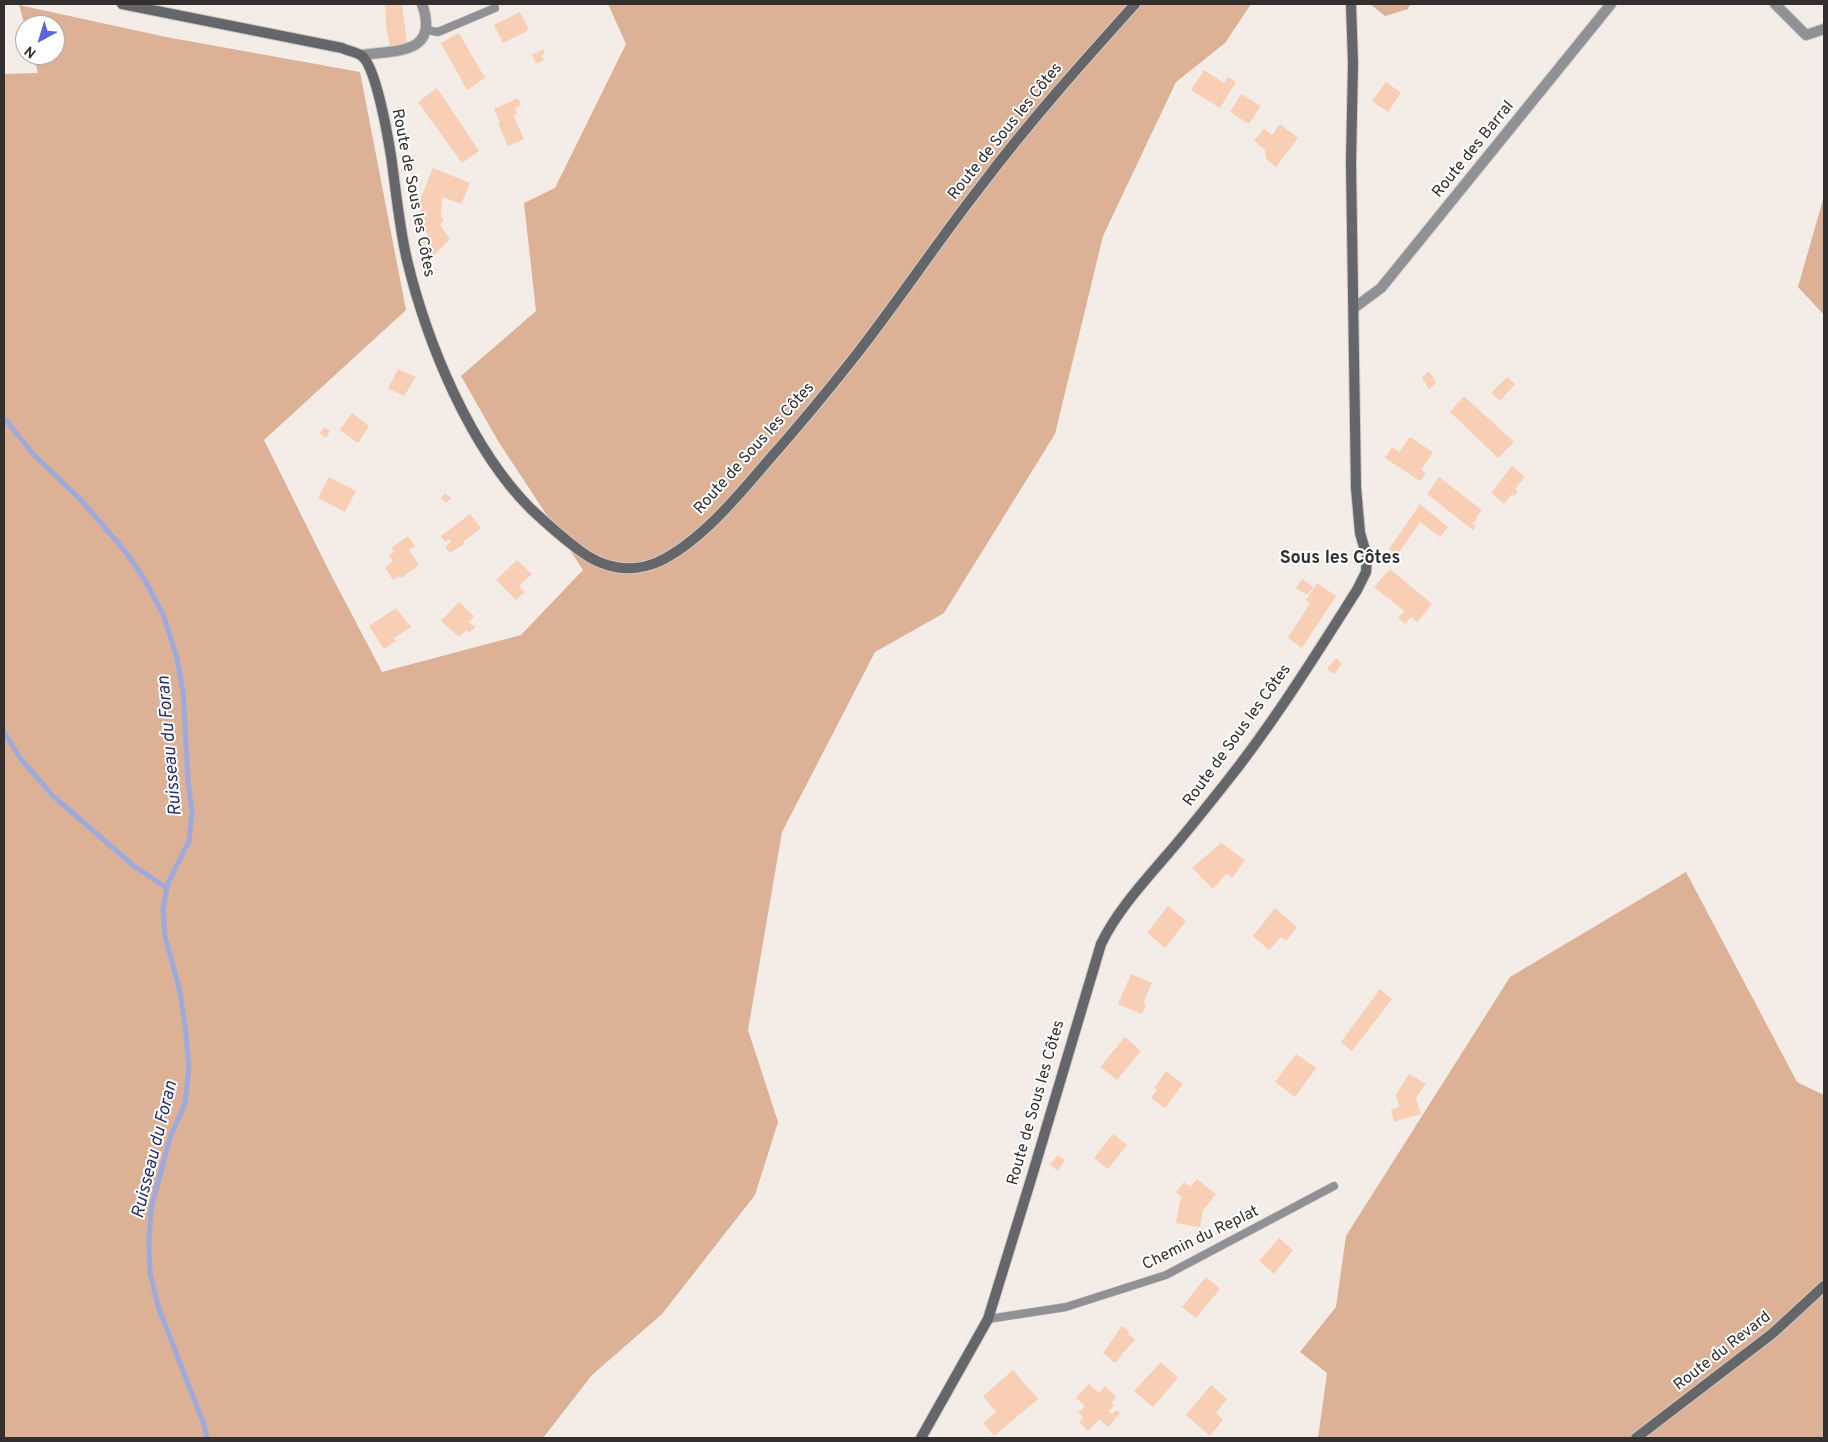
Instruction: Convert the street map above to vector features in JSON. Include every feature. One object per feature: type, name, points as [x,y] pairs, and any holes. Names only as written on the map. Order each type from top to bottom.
[{"type":"street","points":[[122,4],[342,48],[361,55],[414,47],[423,38],[426,30],[426,16],[422,4]]},
{"type":"street","name":"Route de Sous les Côtes","points":[[361,55],[369,64],[386,126],[406,257],[421,309],[440,360],[478,438],[497,467],[530,508],[581,552],[603,565],[643,568],[680,549],[701,531],[737,496],[798,427],[856,355],[982,183],[1063,84],[1135,4]]},
{"type":"street","name":"Route de Sous les Côtes","points":[[921,1438],[988,1318],[1096,959],[1107,931],[1123,907],[1229,779],[1288,696],[1357,590],[1366,572],[1366,557],[1360,533],[1356,488],[1351,163],[1352,4]]},
{"type":"street","name":"Route des Barral","points":[[1354,308],[1381,288],[1611,4]]},
{"type":"street","points":[[1775,4],[1806,35],[1824,29]]},
{"type":"street","name":"Route du Revard","points":[[1636,1438],[1773,1333],[1824,1286]]},
{"type":"lane","points":[[426,30],[438,32],[495,8]]},
{"type":"lane","name":"Chemin du Replat","points":[[988,1318],[1066,1308],[1166,1275],[1334,1186]]},
{"type":"shaded area","points":[[608,4],[1251,4],[1225,43],[1176,82],[1103,236],[1055,434],[944,613],[875,652],[782,832],[748,1030],[778,1122],[755,1195],[662,1314],[592,1375],[543,1438],[4,1438],[4,74],[38,73],[36,65],[65,65],[65,15],[166,37],[360,72],[406,310],[264,440],[382,672],[521,635],[583,570],[498,441],[461,376],[536,311],[524,203],[555,188],[626,44]]},
{"type":"shaded area","points":[[1370,4],[1410,4],[1408,9],[1385,16]]},
{"type":"shaded area","points":[[19,5],[65,15],[22,15]]},
{"type":"shaded area","points":[[1824,196],[1824,315],[1798,287]]},
{"type":"shaded area","points":[[1686,872],[1797,1082],[1824,1095],[1824,1438],[1318,1438],[1327,1373],[1300,1352],[1336,1307],[1346,1236],[1510,977]]},
{"type":"building","points":[[385,4],[402,4],[407,44],[390,47],[386,26]]},
{"type":"building","points":[[520,12],[529,30],[503,43],[494,25]]},
{"type":"building","points":[[459,33],[485,78],[467,90],[441,43]]},
{"type":"building","points":[[543,49],[545,53],[541,56],[544,60],[536,64],[532,55]]},
{"type":"building","points":[[1204,70],[1224,83],[1228,77],[1236,82],[1220,108],[1191,90]]},
{"type":"building","points":[[1386,82],[1401,93],[1388,112],[1372,101]]},
{"type":"building","points":[[437,88],[479,151],[462,163],[418,102]]},
{"type":"building","points":[[1241,94],[1261,106],[1249,124],[1230,112]]},
{"type":"building","points":[[518,98],[521,105],[515,109],[517,114],[513,115],[524,139],[508,146],[494,109]]},
{"type":"building","points":[[1280,124],[1298,138],[1276,167],[1266,159],[1265,150],[1254,141],[1264,129],[1272,135]]},
{"type":"building","points":[[433,168],[470,183],[461,204],[442,197],[441,216],[444,219],[440,225],[450,239],[430,259],[418,245],[428,236],[420,225],[420,200]]},
{"type":"building","points":[[398,369],[416,377],[404,396],[388,388]]},
{"type":"building","points":[[1429,371],[1436,383],[1429,389],[1422,378]]},
{"type":"building","points":[[1507,377],[1515,384],[1500,401],[1491,393]]},
{"type":"building","points":[[1464,396],[1514,442],[1498,458],[1450,412]]},
{"type":"building","points":[[352,413],[369,426],[358,443],[340,430]]},
{"type":"building","points":[[324,427],[330,431],[326,438],[320,433]]},
{"type":"building","points":[[1410,437],[1433,452],[1421,470],[1426,473],[1420,481],[1385,458],[1392,447],[1399,452]]},
{"type":"building","points":[[1512,466],[1525,477],[1515,489],[1518,491],[1514,496],[1512,494],[1504,504],[1491,493]]},
{"type":"building","points":[[329,477],[356,491],[345,512],[318,498]]},
{"type":"building","points":[[1439,477],[1482,510],[1476,518],[1477,520],[1472,523],[1476,526],[1473,530],[1427,494]]},
{"type":"building","points":[[445,493],[451,498],[446,503],[441,498]]},
{"type":"building","points":[[1420,504],[1448,527],[1440,537],[1420,522],[1397,555],[1389,549]]},
{"type":"building","points":[[470,514],[481,528],[463,542],[464,544],[450,553],[445,547],[451,542],[449,539],[445,542],[441,536]]},
{"type":"building","points":[[408,536],[415,546],[409,550],[419,565],[401,578],[399,576],[393,580],[385,568],[393,561],[389,556],[394,552],[391,548]]},
{"type":"building","points":[[517,560],[532,574],[519,586],[525,592],[516,600],[496,580]]},
{"type":"building","points":[[1390,569],[1432,604],[1417,622],[1411,617],[1405,624],[1398,618],[1404,611],[1374,587]]},
{"type":"building","points":[[1302,579],[1313,587],[1307,595],[1296,588]]},
{"type":"building","points":[[1317,583],[1336,596],[1302,648],[1288,638],[1310,603],[1306,600]]},
{"type":"building","points":[[459,602],[474,616],[469,622],[475,627],[469,633],[466,630],[459,637],[441,621]]},
{"type":"building","points":[[396,608],[411,627],[394,638],[396,641],[384,649],[369,626]]},
{"type":"building","points":[[1336,658],[1342,664],[1334,674],[1327,669]]},
{"type":"building","points":[[1221,843],[1245,860],[1232,878],[1227,873],[1213,889],[1192,868]]},
{"type":"building","points":[[1168,906],[1186,921],[1165,948],[1147,933]]},
{"type":"building","points":[[1275,908],[1297,927],[1286,941],[1281,937],[1269,950],[1253,936]]},
{"type":"building","points":[[1131,974],[1152,983],[1143,1003],[1146,1005],[1142,1014],[1118,1004]]},
{"type":"building","points":[[1380,989],[1392,999],[1352,1051],[1341,1042]]},
{"type":"building","points":[[1125,1037],[1141,1051],[1117,1080],[1100,1067]]},
{"type":"building","points":[[1296,1054],[1316,1068],[1295,1097],[1275,1082]]},
{"type":"building","points":[[1166,1071],[1183,1084],[1165,1108],[1151,1098],[1157,1090],[1154,1088]]},
{"type":"building","points":[[1409,1074],[1426,1084],[1416,1098],[1421,1114],[1394,1122],[1391,1110],[1399,1107],[1396,1095]]},
{"type":"building","points":[[1113,1134],[1127,1145],[1108,1169],[1094,1158]]},
{"type":"building","points":[[1058,1155],[1065,1160],[1058,1171],[1050,1165]]},
{"type":"building","points":[[1197,1179],[1216,1194],[1203,1210],[1200,1227],[1176,1223],[1182,1197],[1176,1192],[1184,1182],[1190,1187]]},
{"type":"building","points":[[1279,1238],[1293,1250],[1274,1274],[1259,1261]]},
{"type":"building","points":[[1206,1277],[1220,1289],[1196,1318],[1182,1307]]},
{"type":"building","points":[[1122,1326],[1135,1339],[1115,1363],[1103,1353]]},
{"type":"building","points":[[1161,1362],[1178,1378],[1153,1407],[1134,1391]]},
{"type":"building","points":[[1013,1370],[1038,1399],[994,1436],[983,1423],[996,1412],[983,1396]]},
{"type":"building","points":[[1089,1384],[1099,1393],[1105,1386],[1116,1397],[1111,1403],[1114,1406],[1109,1411],[1112,1414],[1116,1410],[1120,1413],[1108,1427],[1099,1419],[1088,1431],[1079,1422],[1083,1417],[1078,1413],[1085,1406],[1076,1398]]},
{"type":"building","points":[[1211,1385],[1227,1399],[1216,1413],[1223,1420],[1210,1436],[1186,1415]]},
{"type":"waterway","name":"Ruisseau du Foran","points":[[4,418],[35,456],[81,500],[125,551],[143,577],[163,614],[177,658],[183,692],[188,780],[192,812],[189,841],[168,883],[163,909],[165,936],[180,992],[189,1067],[185,1103],[170,1138],[151,1209],[150,1273],[158,1306],[204,1425],[207,1438]]},
{"type":"waterway","points":[[4,732],[20,758],[53,796],[134,866],[167,888]]},
{"type":"district","name":"Sous les Côtes","points":[[1340,559]]}]
